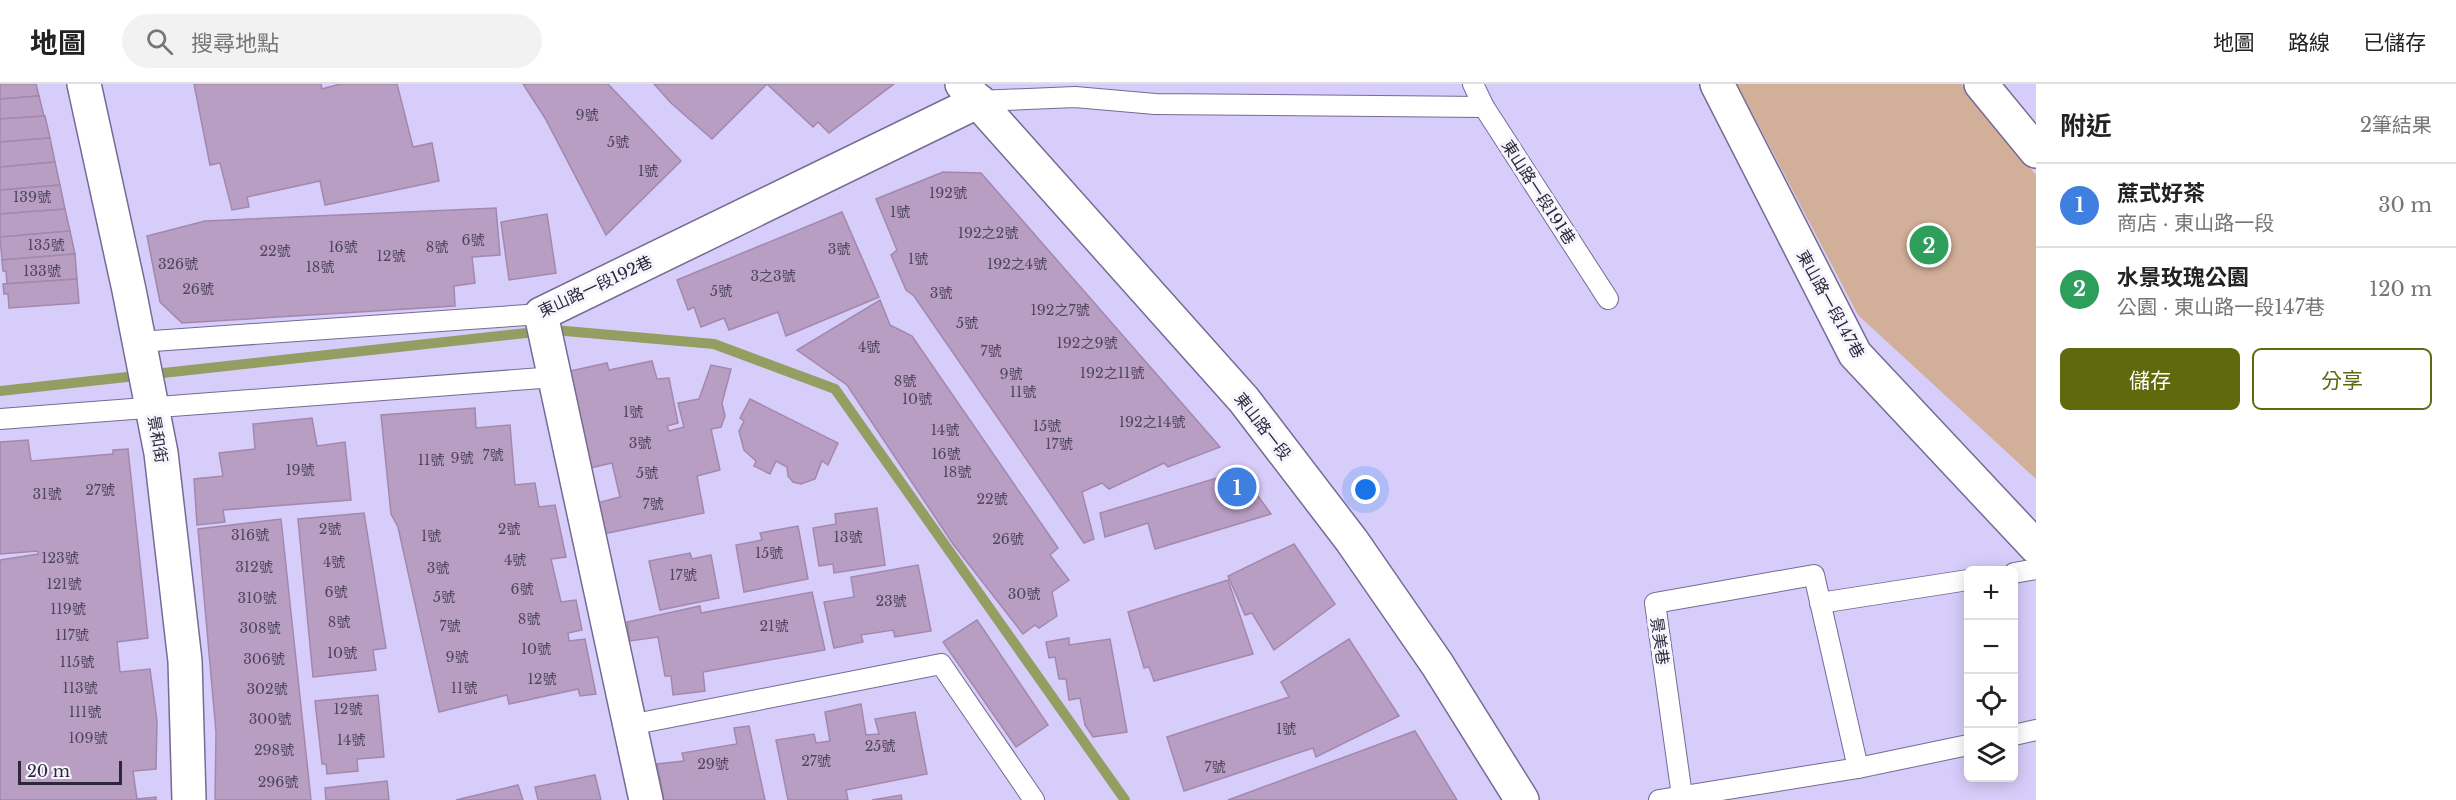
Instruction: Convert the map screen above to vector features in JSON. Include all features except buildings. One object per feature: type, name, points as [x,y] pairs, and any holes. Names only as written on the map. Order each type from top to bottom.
[{"type":"street","name":"景和街","points":[[84,84],[140,342],[161,453],[185,661],[189,800]]},
{"type":"street","name":"東山路一段147巷","points":[[1717,84],[1855,354],[2036,547]]},
{"type":"street","points":[[1981,84],[2036,151]]},
{"type":"street","name":"東山路一段192巷","points":[[541,314],[973,90]]},
{"type":"street","name":"東山路一段","points":[[973,90],[1244,400],[1358,550],[1437,664],[1522,800]]},
{"type":"street","points":[[541,314],[646,800]]},
{"type":"lane","name":"東山路一段191巷","points":[[1473,84],[1484,107],[1608,299]]},
{"type":"lane","points":[[973,90],[1155,104],[1484,107]]},
{"type":"lane","name":"東山路一段192巷","points":[[140,342],[541,314]]},
{"type":"lane","points":[[0,419],[555,377]]},
{"type":"lane","points":[[2018,572],[2036,569]]},
{"type":"lane","name":"景美巷","points":[[1682,796],[1655,603],[1814,575],[1858,768]]},
{"type":"lane","points":[[1820,603],[1964,581]]},
{"type":"lane","points":[[630,725],[941,664],[1034,800]]},
{"type":"lane","points":[[2018,734],[2036,730]]},
{"type":"lane","points":[[1659,800],[1858,768],[1964,745]]},
{"type":"shaded area","points":[[1737,84],[1961,84],[2036,175],[2036,479],[1858,315]]},
{"type":"waterway","points":[[0,391],[554,330],[714,344],[835,389],[1125,800]]},
{"type":"place","name":"水景玫瑰公園","points":[[1929,245]]},
{"type":"place","name":"蔗式好茶","points":[[1237,487]]}]
